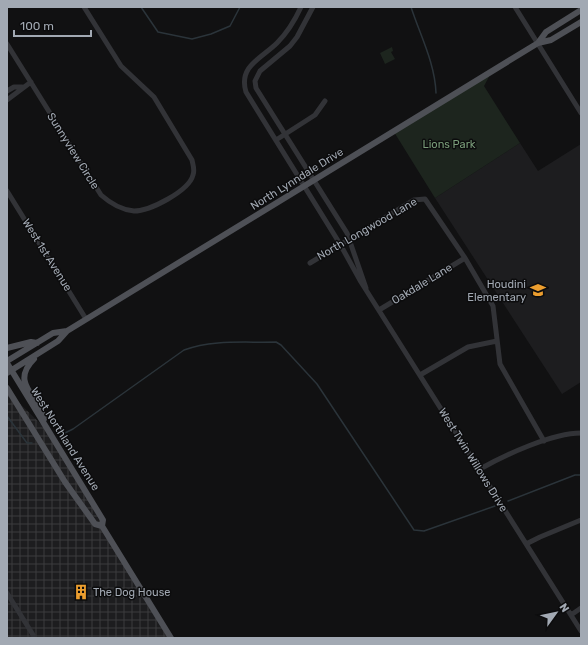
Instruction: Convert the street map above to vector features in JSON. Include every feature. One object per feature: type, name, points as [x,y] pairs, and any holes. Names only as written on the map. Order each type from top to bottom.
[{"type":"main road","name":"North Lynndale Drive","points":[[538,43],[546,32],[581,10]]},
{"type":"main road","name":"North Lynndale Drive","points":[[9,372],[58,341],[67,331],[86,319],[313,180],[538,43],[551,40],[581,22]]},
{"type":"main road","name":"North Lynndale Drive","points":[[7,362],[53,333],[67,331]]},
{"type":"main road","points":[[7,348],[31,342],[37,343]]},
{"type":"main road","points":[[34,356],[25,370],[24,381],[45,417],[44,424]]},
{"type":"main road","name":"West Northland Avenue","points":[[7,362],[9,372],[44,424],[103,520],[102,526],[171,638]]},
{"type":"main road","name":"West Northland Avenue","points":[[7,388],[10,396],[65,482],[95,524],[102,526]]},
{"type":"street","name":"Sunnyview Circle","points":[[7,44],[96,188],[107,201],[124,209],[133,211],[144,210],[178,192],[191,180],[194,167],[192,160],[158,104],[148,91],[121,66],[84,7]]},
{"type":"street","points":[[301,7],[291,26],[276,44],[249,67],[244,83],[246,92],[256,88],[255,81],[260,71],[290,46],[300,32],[313,7]]},
{"type":"street","points":[[515,7],[581,113]]},
{"type":"street","points":[[291,26],[300,32]]},
{"type":"street","points":[[7,100],[31,82]]},
{"type":"street","points":[[7,91],[14,87],[22,88]]},
{"type":"street","name":"West Twin Willows Drive","points":[[256,88],[350,238],[366,289]]},
{"type":"street","name":"West Twin Willows Drive","points":[[246,92],[305,186],[361,282],[581,631]]},
{"type":"street","points":[[276,140],[315,115],[325,101]]},
{"type":"street","name":"West 1st Avenue","points":[[7,191],[86,319]]},
{"type":"street","name":"North Longwood Lane","points":[[310,263],[414,200],[425,199],[465,258]]},
{"type":"street","points":[[465,258],[493,306],[498,357],[503,371],[544,441]]},
{"type":"street","name":"Oakdale Lane","points":[[379,310],[465,258]]},
{"type":"street","points":[[420,375],[468,347],[496,341]]},
{"type":"street","points":[[480,469],[544,441],[568,434],[581,433]]},
{"type":"street","points":[[526,544],[581,520]]},
{"type":"street","points":[[7,593],[35,638]]},
{"type":"street","points":[[571,615],[581,608]]},
{"type":"shaded area","name":"Houdini Elementary","points":[[520,143],[538,171],[581,144],[581,382],[562,394],[435,198]]},
{"type":"shaded area","points":[[7,394],[14,398],[48,431],[103,520],[102,526],[171,638],[7,638]]},
{"type":"green space","points":[[392,47],[393,51],[391,52],[395,59],[385,64],[380,53]]},
{"type":"green space","name":"Lions Park","points":[[491,73],[484,86],[520,143],[435,198],[394,132]]},
{"type":"waterway","points":[[141,7],[158,32],[192,39],[211,34],[230,26],[240,7]]},
{"type":"waterway","points":[[411,7],[430,60],[436,93]]},
{"type":"waterway","points":[[61,435],[73,429],[184,350],[206,344],[230,342],[276,342],[281,345],[317,384],[414,530],[424,531],[495,506]]},
{"type":"waterway","points":[[7,416],[27,443],[32,443]]},
{"type":"waterway","points":[[508,501],[575,475],[581,475]]},
{"type":"place","name":"Houdini Elementary","points":[[538,290]]},
{"type":"place","name":"The Dog House","points":[[81,592]]}]
